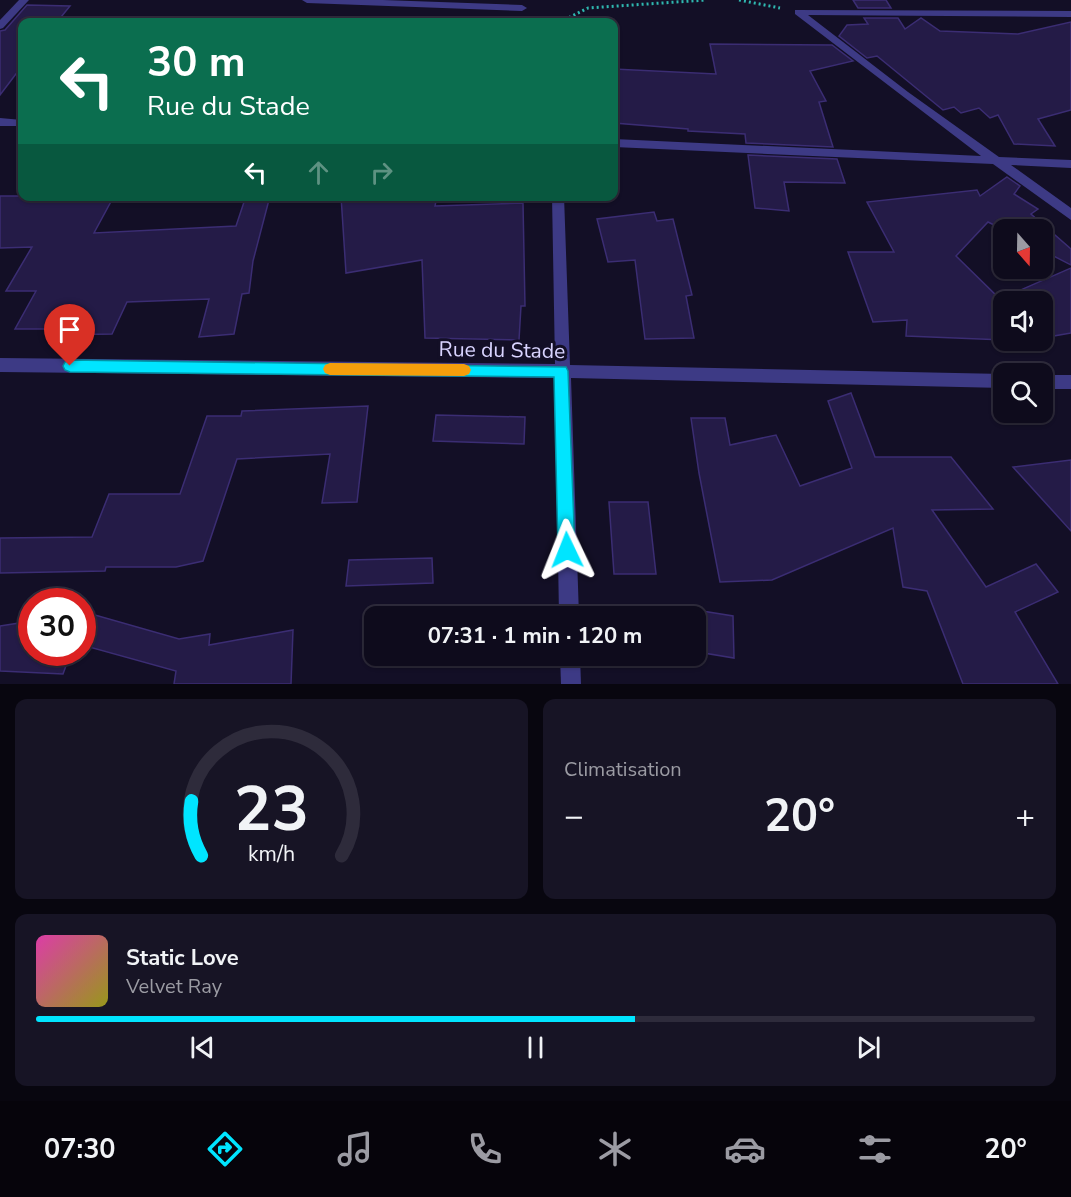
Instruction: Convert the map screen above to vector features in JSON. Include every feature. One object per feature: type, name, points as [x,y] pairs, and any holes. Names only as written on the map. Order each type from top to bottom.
[{"type":"street","points":[[0,26],[24,0]]},
{"type":"street","points":[[307,0],[522,8]]},
{"type":"street","points":[[798,12],[1071,14]]},
{"type":"street","points":[[798,12],[904,94],[1071,215]]},
{"type":"street","points":[[0,122],[18,123]]},
{"type":"street","points":[[618,143],[1071,164]]},
{"type":"street","points":[[558,201],[569,606]]},
{"type":"street","name":"Rue du Stade","points":[[0,366],[561,371],[993,381]]},
{"type":"street","points":[[1053,382],[1071,382]]},
{"type":"street","points":[[570,666],[571,684]]},
{"type":"path","points":[[568,18],[588,8],[706,0]]},
{"type":"path","points":[[739,0],[798,12]]},
{"type":"building","points":[[853,0],[886,0],[891,8],[858,8]]},
{"type":"building","points":[[27,5],[70,6],[60,18],[18,18],[18,71],[0,95],[0,31],[5,30]]},
{"type":"building","points":[[864,18],[898,18],[905,29],[921,18],[940,31],[1018,34],[1071,22],[1071,110],[1038,119],[1055,146],[1014,144],[998,115],[990,118],[979,108],[961,113],[954,107],[943,110],[877,56],[867,58],[839,36],[847,25],[868,24]]},
{"type":"building","points":[[710,44],[832,45],[853,61],[810,71],[826,101],[819,102],[833,147],[746,143],[745,134],[618,123],[618,69],[716,74]]},
{"type":"building","points":[[748,155],[837,159],[845,183],[784,182],[789,211],[755,208]]},
{"type":"building","points":[[1007,177],[1020,186],[1014,194],[1038,209],[1031,214],[1037,219],[993,219],[993,224],[988,222],[956,256],[993,292],[993,340],[906,336],[907,320],[873,322],[848,252],[894,252],[867,202],[977,190],[980,196]]},
{"type":"building","points":[[0,196],[18,196],[18,201],[111,201],[94,233],[236,226],[244,201],[269,201],[253,261],[249,293],[242,294],[234,334],[199,337],[209,299],[127,302],[112,334],[50,335],[53,329],[15,329],[36,291],[6,291],[32,247],[0,248]]},
{"type":"building","points":[[341,201],[436,201],[435,206],[523,203],[525,306],[521,306],[519,340],[425,338],[422,260],[346,273]]},
{"type":"building","points":[[654,212],[657,221],[673,219],[692,295],[686,296],[694,338],[645,339],[635,260],[608,262],[597,219]]},
{"type":"building","points":[[1053,233],[1071,249],[1071,265],[1053,256]]},
{"type":"building","points":[[1071,268],[1071,333],[1053,336],[1053,291],[1018,291],[1046,279],[1053,279],[1053,276]]},
{"type":"building","points":[[851,393],[875,457],[951,457],[993,509],[932,510],[986,587],[1036,564],[1058,592],[1015,612],[1058,684],[963,684],[927,591],[903,587],[893,528],[772,580],[720,582],[691,418],[725,418],[730,445],[776,435],[800,486],[852,468],[828,401]]},
{"type":"building","points":[[368,406],[357,502],[322,503],[330,454],[237,459],[203,561],[176,567],[106,567],[105,571],[0,573],[0,538],[92,537],[109,494],[180,494],[207,416],[241,416],[242,411]]},
{"type":"building","points":[[436,415],[525,417],[524,444],[433,441]]},
{"type":"building","points":[[1071,460],[1071,531],[1013,467]]},
{"type":"building","points":[[609,502],[648,502],[656,574],[614,574]]},
{"type":"building","points":[[432,558],[433,583],[346,586],[349,560]]},
{"type":"building","points":[[706,612],[733,616],[734,658],[706,653]]},
{"type":"building","points":[[96,615],[179,639],[210,634],[209,645],[293,630],[291,684],[174,684],[176,671],[96,649]]},
{"type":"building","points":[[18,623],[18,666],[66,666],[63,674],[0,671],[0,626]]},
{"type":"slow traffic","points":[[330,369],[464,370]]},
{"type":"route","points":[[70,366],[561,371],[567,550]]}]
